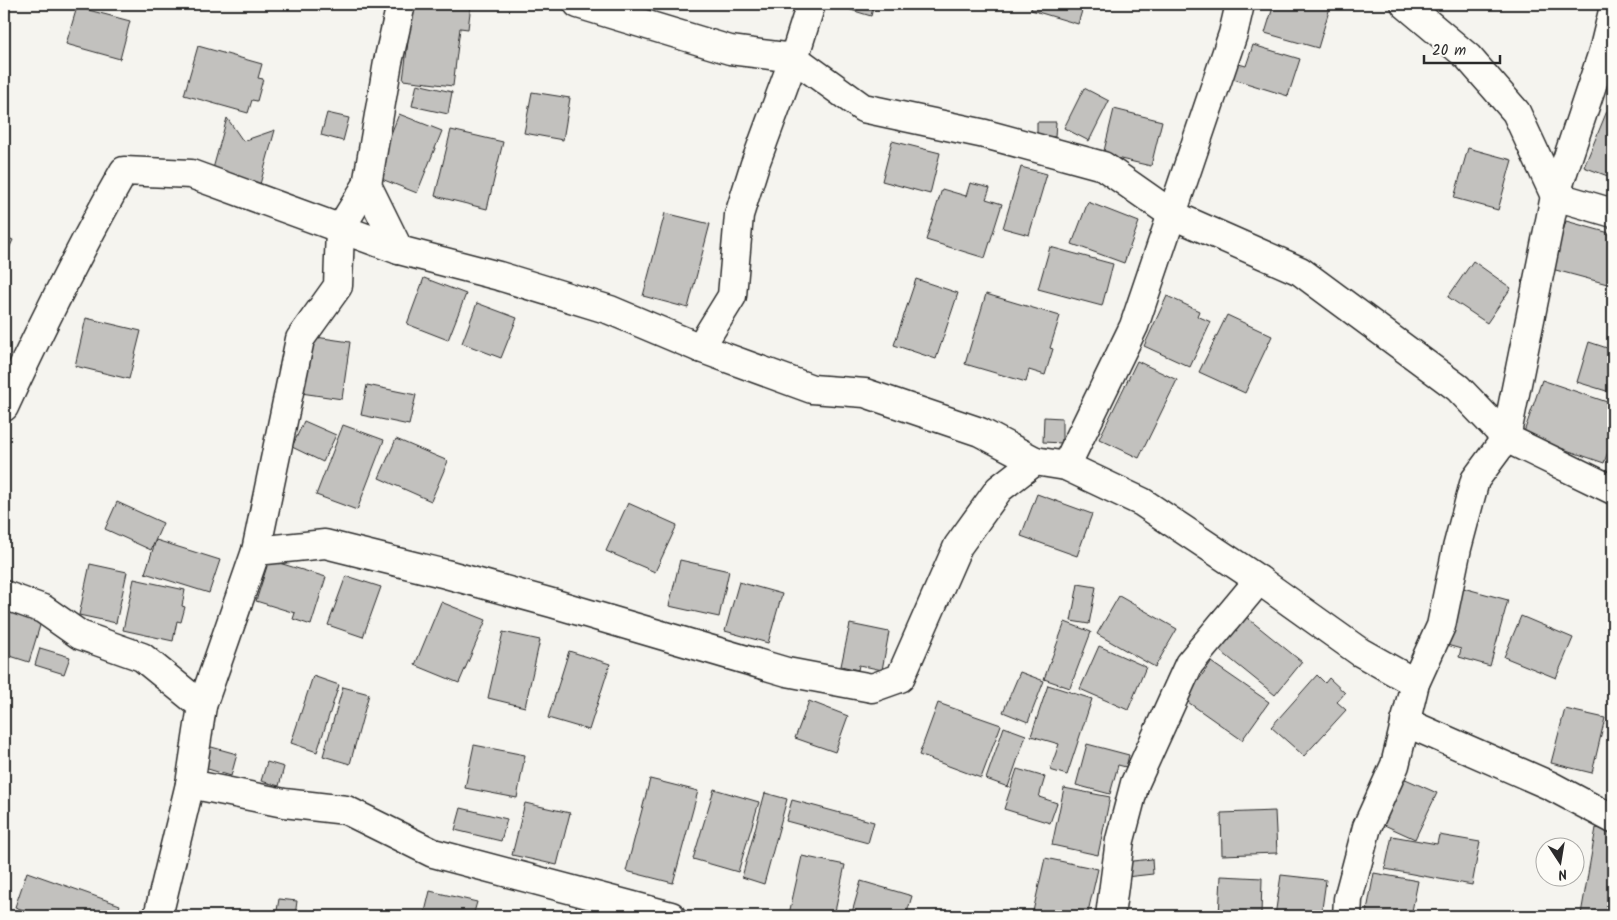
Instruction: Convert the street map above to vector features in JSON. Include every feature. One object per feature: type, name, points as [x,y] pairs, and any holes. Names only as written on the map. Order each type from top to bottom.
[{"type":"street","points":[[158,916],[190,784],[202,706],[256,551],[300,339],[338,286],[340,229],[367,185],[388,62],[401,4]]},
{"type":"street","points":[[578,4],[730,50],[794,58],[863,108],[985,134],[1103,166],[1173,215],[1300,271],[1458,388],[1506,438],[1613,490]]},
{"type":"street","points":[[700,348],[732,296],[739,215],[811,4]]},
{"type":"street","points":[[1066,466],[1134,326],[1233,34],[1240,4]]},
{"type":"street","points":[[1405,4],[1468,57],[1516,112],[1555,196],[1613,213]]},
{"type":"street","points":[[1347,916],[1348,899],[1367,827],[1395,764],[1415,683],[1441,626],[1457,548],[1476,480],[1506,438],[1555,196],[1603,52],[1613,11]]},
{"type":"street","points":[[4,407],[91,229],[124,171],[191,174],[399,250],[499,276],[610,310],[700,348],[812,389],[865,393],[980,432],[1035,461],[1066,466],[1142,502],[1259,580],[1360,652],[1415,683]]},
{"type":"street","points":[[367,185],[399,250]]},
{"type":"street","points":[[256,551],[325,544],[523,596],[787,672],[872,688],[900,678],[958,546],[999,489],[1035,461]]},
{"type":"street","points":[[1110,916],[1120,840],[1135,783],[1189,664],[1259,580]]},
{"type":"street","points":[[4,595],[43,609],[80,635],[142,657],[202,706]]},
{"type":"street","points":[[1405,722],[1551,786],[1613,819]]},
{"type":"street","points":[[190,784],[284,803],[346,810],[434,853],[671,916]]},
{"type":"building","points":[[413,4],[471,4],[468,29],[460,28],[453,86],[403,80]]},
{"type":"building","points":[[831,4],[874,4],[871,16]]},
{"type":"building","points":[[1032,4],[1084,4],[1078,24],[1031,10]]},
{"type":"building","points":[[1274,4],[1331,4],[1318,48],[1265,33]]},
{"type":"building","points":[[77,7],[130,21],[120,59],[66,44]]},
{"type":"building","points":[[1253,45],[1300,59],[1288,96],[1230,78],[1235,63],[1246,66]]},
{"type":"building","points":[[198,46],[262,64],[258,78],[263,79],[257,101],[252,100],[248,113],[184,95]]},
{"type":"building","points":[[417,84],[452,92],[448,114],[412,106]]},
{"type":"building","points":[[1084,88],[1109,101],[1089,141],[1064,128]]},
{"type":"building","points":[[532,92],[570,98],[563,140],[524,133]]},
{"type":"building","points":[[1114,109],[1162,121],[1151,166],[1103,155]]},
{"type":"building","points":[[1607,111],[1613,113],[1613,178],[1584,167]]},
{"type":"building","points":[[327,113],[349,118],[343,141],[321,135]]},
{"type":"building","points":[[399,114],[442,131],[417,193],[374,176]]},
{"type":"building","points":[[227,118],[243,141],[275,130],[259,188],[211,176]]},
{"type":"building","points":[[1037,122],[1056,122],[1055,137],[1037,136]]},
{"type":"building","points":[[451,130],[503,142],[487,209],[435,196]]},
{"type":"building","points":[[892,141],[940,153],[930,194],[882,181]]},
{"type":"building","points":[[1468,148],[1512,160],[1498,210],[1454,198]]},
{"type":"building","points":[[1021,167],[1047,174],[1029,235],[1003,228]]},
{"type":"building","points":[[970,183],[990,188],[986,199],[1002,204],[985,258],[926,240],[942,189],[966,196]]},
{"type":"building","points":[[1088,202],[1139,222],[1124,263],[1072,244]]},
{"type":"building","points":[[665,213],[710,224],[688,308],[643,296]]},
{"type":"building","points":[[1566,221],[1613,234],[1613,276],[1611,285],[1552,269]]},
{"type":"building","points":[[4,236],[13,240],[4,259]]},
{"type":"building","points":[[1050,247],[1113,264],[1102,306],[1038,289]]},
{"type":"building","points":[[1473,261],[1511,288],[1487,323],[1448,297]]},
{"type":"building","points":[[424,278],[466,294],[448,340],[407,324]]},
{"type":"building","points":[[916,279],[958,293],[936,359],[894,345]]},
{"type":"building","points":[[986,294],[1060,316],[1050,348],[1053,349],[1045,375],[1029,370],[1026,382],[965,364]]},
{"type":"building","points":[[1167,296],[1199,311],[1197,316],[1211,322],[1190,367],[1144,346]]},
{"type":"building","points":[[477,303],[517,318],[501,358],[462,343]]},
{"type":"building","points":[[1227,315],[1272,336],[1245,393],[1199,372]]},
{"type":"building","points":[[86,318],[141,331],[129,379],[75,366]]},
{"type":"building","points":[[309,336],[350,342],[342,399],[301,393]]},
{"type":"building","points":[[1589,342],[1613,350],[1613,393],[1577,382]]},
{"type":"building","points":[[1137,361],[1177,380],[1139,458],[1099,439]]},
{"type":"building","points":[[1542,380],[1613,404],[1613,437],[1604,463],[1523,435]]},
{"type":"building","points":[[367,385],[416,395],[409,425],[361,415]]},
{"type":"building","points":[[1044,417],[1062,418],[1062,443],[1043,442]]},
{"type":"building","points":[[304,421],[336,435],[323,462],[292,447]]},
{"type":"building","points":[[343,425],[384,440],[357,510],[316,495]]},
{"type":"building","points":[[396,439],[448,461],[431,501],[379,478]]},
{"type":"building","points":[[1037,494],[1092,514],[1077,556],[1021,536]]},
{"type":"building","points":[[117,502],[163,523],[151,550],[105,529]]},
{"type":"building","points":[[628,503],[677,525],[655,572],[606,551]]},
{"type":"building","points":[[156,540],[220,560],[209,593],[145,573]]},
{"type":"building","points":[[269,560],[326,577],[311,625],[293,619],[295,613],[256,601]]},
{"type":"building","points":[[680,560],[729,571],[719,617],[669,606]]},
{"type":"building","points":[[90,564],[127,572],[116,623],[79,615]]},
{"type":"building","points":[[346,576],[381,587],[363,637],[328,625]]},
{"type":"building","points":[[134,579],[185,590],[182,606],[185,607],[181,622],[177,621],[173,641],[123,630]]},
{"type":"building","points":[[739,582],[782,594],[768,643],[725,631]]},
{"type":"building","points":[[1078,584],[1096,587],[1089,624],[1071,621]]},
{"type":"building","points":[[1463,588],[1508,600],[1490,666],[1459,657],[1461,649],[1447,645]]},
{"type":"building","points":[[1119,596],[1177,629],[1155,667],[1097,634]]},
{"type":"building","points":[[441,602],[486,620],[459,683],[415,665]]},
{"type":"building","points":[[4,611],[41,622],[29,662],[4,654]]},
{"type":"building","points":[[1245,616],[1302,662],[1275,695],[1218,649]]},
{"type":"building","points":[[1521,616],[1573,638],[1556,678],[1504,657]]},
{"type":"building","points":[[1065,622],[1091,632],[1070,688],[1044,679]]},
{"type":"building","points":[[850,624],[889,632],[882,670],[859,665],[858,670],[841,666]]},
{"type":"building","points":[[503,632],[540,640],[525,707],[488,698]]},
{"type":"building","points":[[1099,646],[1146,667],[1128,710],[1080,689]]},
{"type":"building","points":[[40,648],[70,657],[64,674],[35,665]]},
{"type":"building","points":[[569,651],[610,664],[589,730],[548,718]]},
{"type":"building","points":[[1211,662],[1269,702],[1242,740],[1185,700]]},
{"type":"building","points":[[1020,672],[1044,681],[1028,722],[1003,712]]},
{"type":"building","points":[[1317,675],[1325,683],[1329,678],[1345,693],[1337,702],[1346,710],[1304,756],[1271,727]]},
{"type":"building","points":[[313,676],[339,685],[317,752],[291,743]]},
{"type":"building","points":[[1048,685],[1092,699],[1067,775],[1050,770],[1059,744],[1031,736]]},
{"type":"building","points":[[343,687],[369,694],[350,764],[323,756]]},
{"type":"building","points":[[809,701],[848,716],[835,752],[795,738]]},
{"type":"building","points":[[938,703],[1001,725],[981,778],[919,755]]},
{"type":"building","points":[[1565,709],[1605,718],[1592,773],[1551,763]]},
{"type":"building","points":[[1004,727],[1026,735],[1008,787],[986,779]]},
{"type":"building","points":[[1087,744],[1129,755],[1126,767],[1118,765],[1110,794],[1076,785]]},
{"type":"building","points":[[204,745],[237,754],[231,776],[198,766]]},
{"type":"building","points":[[474,745],[525,755],[517,798],[465,788]]},
{"type":"building","points":[[267,762],[284,767],[279,786],[261,781]]},
{"type":"building","points":[[1017,769],[1045,777],[1039,797],[1057,803],[1050,823],[1004,809]]},
{"type":"building","points":[[1401,777],[1437,793],[1415,839],[1380,823]]},
{"type":"building","points":[[650,779],[698,791],[673,883],[626,871]]},
{"type":"building","points":[[1064,788],[1110,797],[1098,855],[1052,845]]},
{"type":"building","points":[[714,789],[759,802],[738,872],[693,859]]},
{"type":"building","points":[[765,793],[787,799],[764,884],[742,877]]},
{"type":"building","points":[[792,800],[874,822],[868,843],[786,821]]},
{"type":"building","points":[[525,803],[570,813],[557,865],[512,855]]},
{"type":"building","points":[[461,808],[507,819],[501,841],[455,830]]},
{"type":"building","points":[[1275,811],[1277,853],[1222,855],[1221,813]]},
{"type":"building","points":[[1596,828],[1613,831],[1613,916],[1581,914]]},
{"type":"building","points":[[1439,835],[1480,842],[1472,885],[1385,869],[1392,836],[1437,844]]},
{"type":"building","points":[[802,856],[845,865],[834,916],[789,914]]},
{"type":"building","points":[[1045,858],[1098,869],[1087,916],[1032,916]]},
{"type":"building","points":[[1152,859],[1153,874],[1126,877],[1124,862]]},
{"type":"building","points":[[27,872],[120,905],[116,916],[40,916],[15,907]]},
{"type":"building","points":[[1374,873],[1418,881],[1411,916],[1366,916]]},
{"type":"building","points":[[1281,875],[1326,880],[1321,916],[1275,916]]},
{"type":"building","points":[[1221,876],[1262,878],[1261,916],[1219,916]]},
{"type":"building","points":[[861,881],[912,896],[906,916],[851,916]]},
{"type":"building","points":[[430,891],[477,902],[473,916],[424,916]]},
{"type":"building","points":[[279,899],[297,901],[295,916],[276,916]]}]
